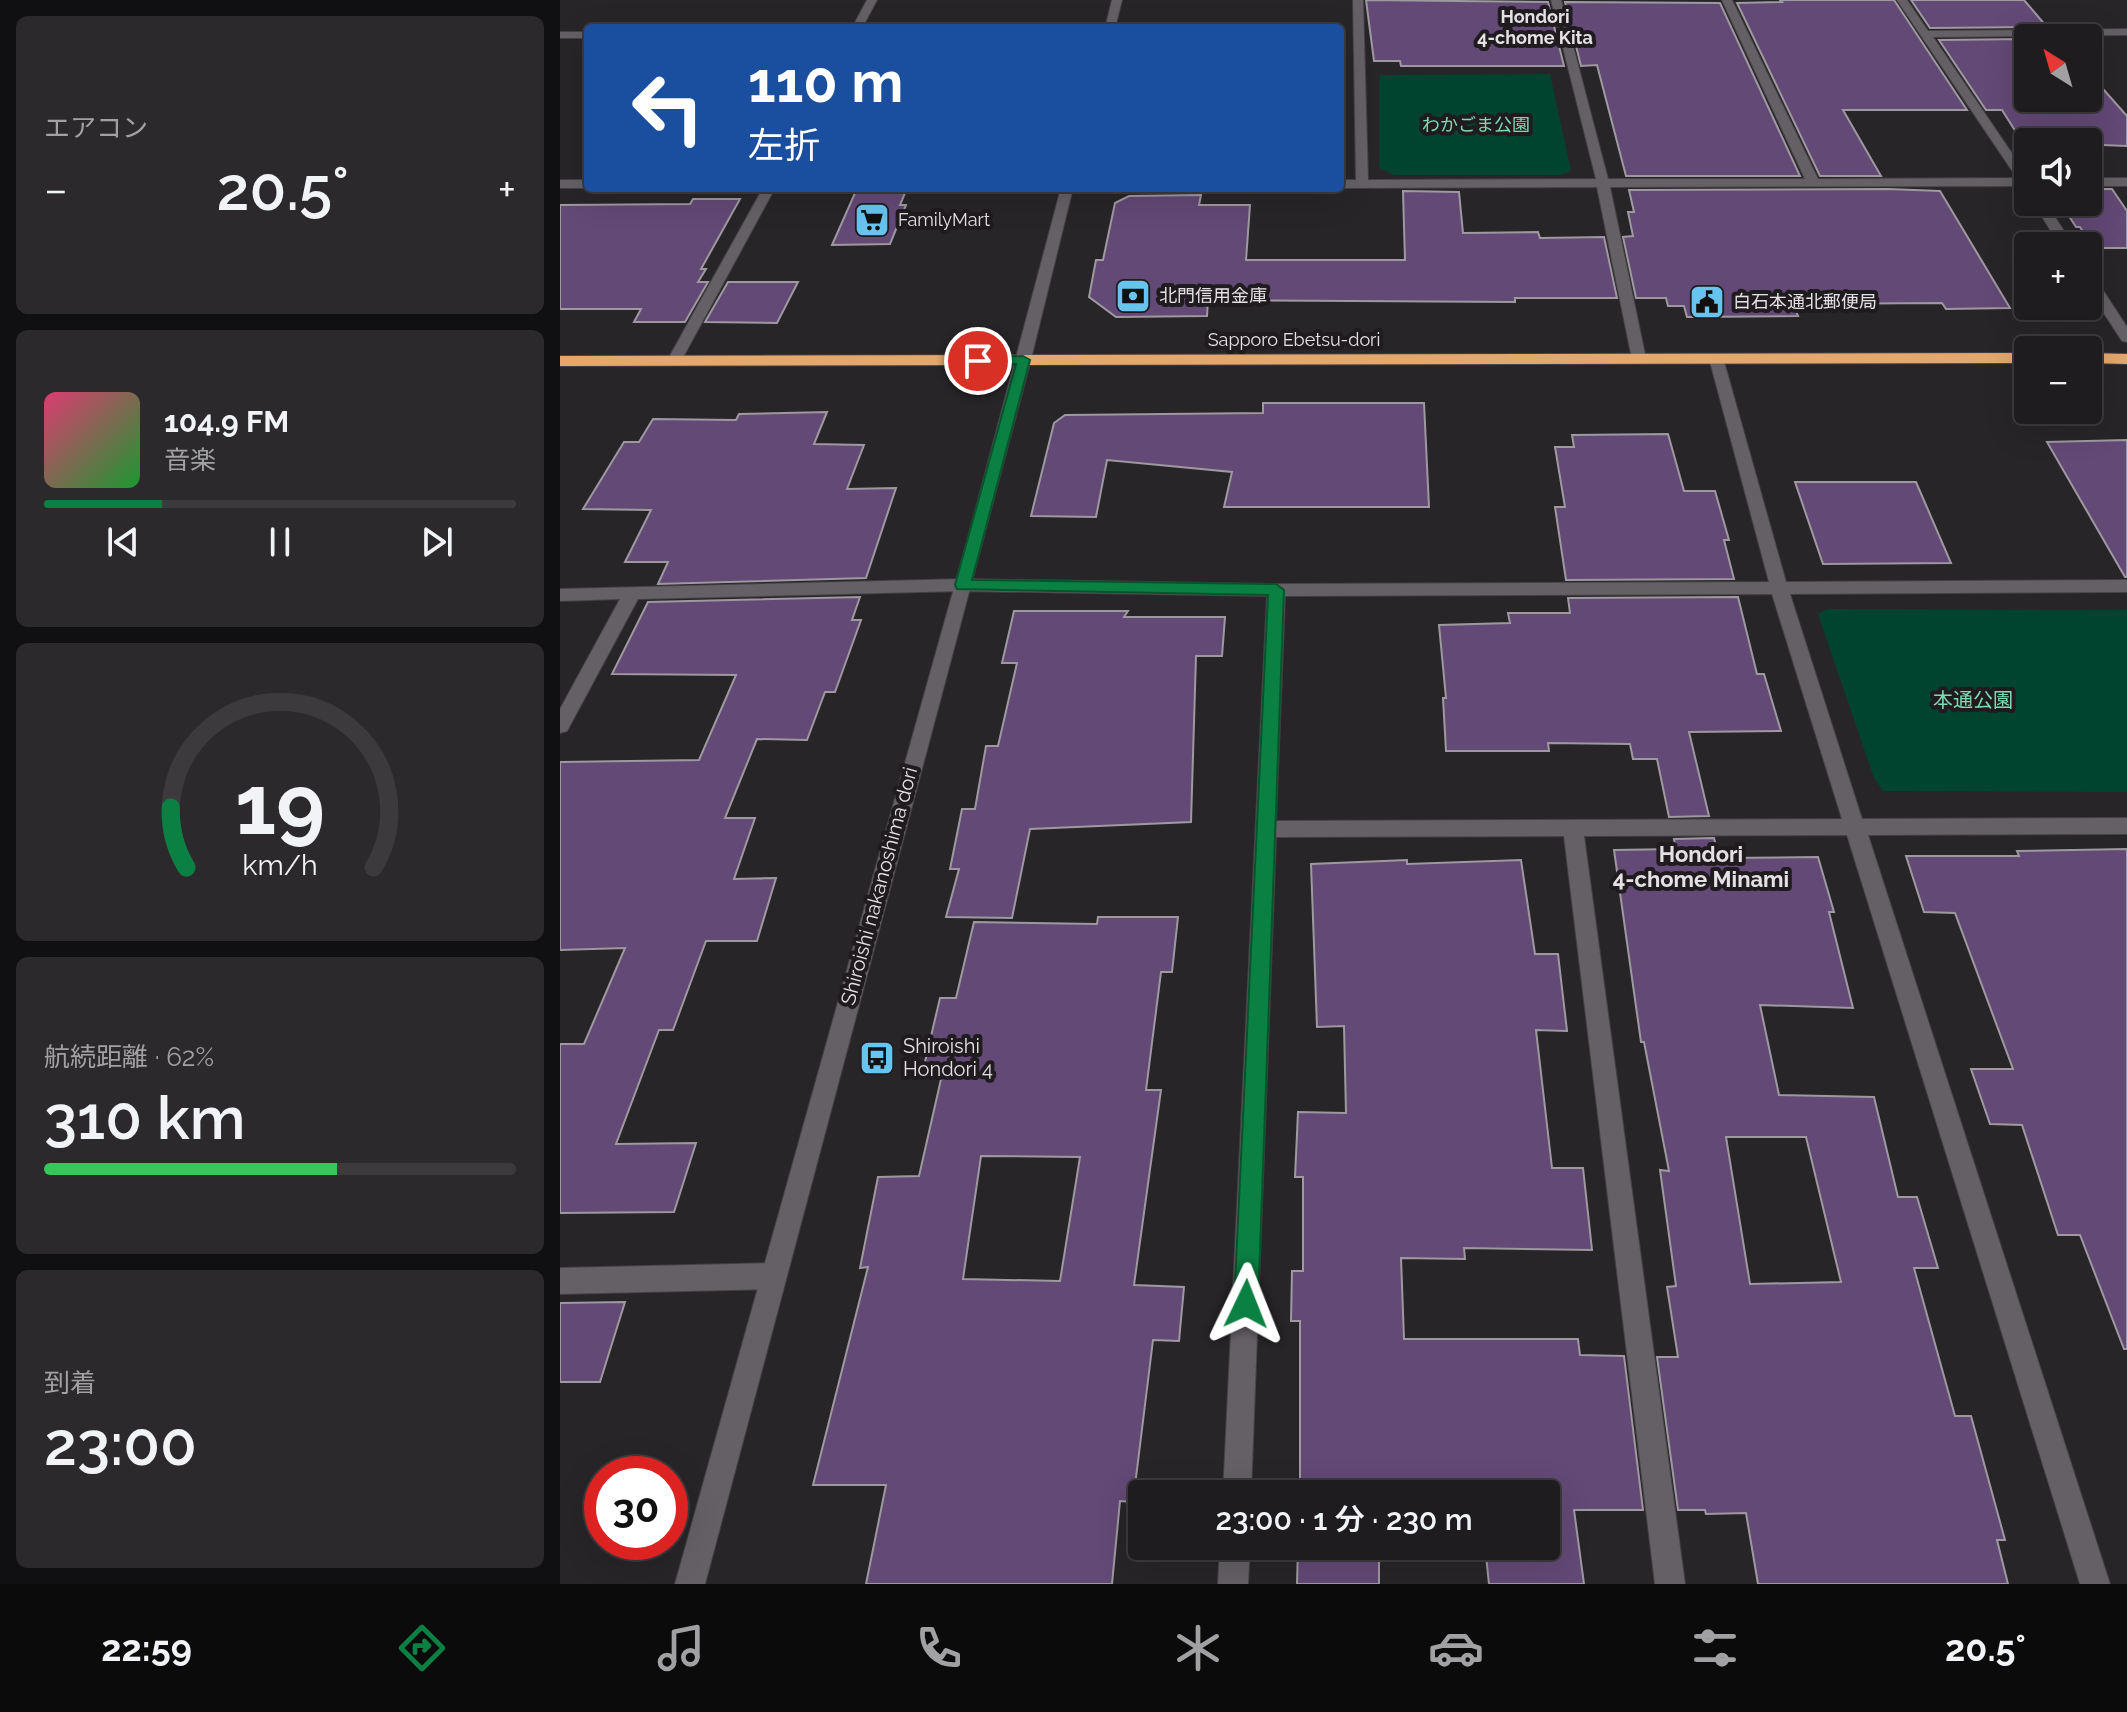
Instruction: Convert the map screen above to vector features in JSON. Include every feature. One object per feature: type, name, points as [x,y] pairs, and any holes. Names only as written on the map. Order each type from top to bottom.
[{"type":"highway","name":"Sapporo Ebetsu-dori","points":[[560,361],[2014,358]]},
{"type":"highway","points":[[2102,358],[2127,359]]},
{"type":"street","points":[[859,24],[872,0]]},
{"type":"street","points":[[1111,24],[1117,0]]},
{"type":"street","points":[[1358,0],[1362,184]]},
{"type":"street","points":[[1556,0],[1603,184],[1639,359]]},
{"type":"street","points":[[1727,0],[1814,184]]},
{"type":"street","points":[[1902,0],[2014,164]]},
{"type":"street","points":[[1926,34],[2127,32]]},
{"type":"street","points":[[560,35],[584,35]]},
{"type":"street","points":[[2102,182],[2127,182]]},
{"type":"street","points":[[1344,184],[2014,183]]},
{"type":"street","points":[[560,184],[584,184]]},
{"type":"street","points":[[674,361],[767,192]]},
{"type":"street","name":"Shiroishi nakanoshima dori","points":[[690,1584],[963,585],[1066,192]]},
{"type":"street","points":[[2102,300],[2127,338]]},
{"type":"street","points":[[1716,358],[1779,588],[2095,1584]]},
{"type":"street","points":[[560,595],[963,585],[1276,590],[2127,586]]},
{"type":"street","points":[[1238,1480],[1276,590]]},
{"type":"street","points":[[560,726],[632,594]]},
{"type":"street","points":[[1266,829],[2127,826]]},
{"type":"street","points":[[1573,828],[1670,1584]]},
{"type":"street","points":[[560,1281],[772,1276]]},
{"type":"street","points":[[1233,1584],[1234,1560]]},
{"type":"green space","name":"わかごま公園","points":[[1550,74],[1571,171],[1561,175],[1394,175],[1380,168],[1380,75]]},
{"type":"green space","name":"本通公園","points":[[1828,609],[2127,610],[2127,792],[1883,791],[1874,778],[1818,614]]},
{"type":"building","points":[[1366,0],[1548,2],[1564,66],[1401,66],[1400,61],[1374,61]]},
{"type":"building","points":[[1780,0],[1894,0],[1967,110],[1843,110],[1881,176],[1820,176],[1737,3],[1782,2]]},
{"type":"building","points":[[1911,0],[2024,0],[2044,24],[2014,24],[2014,27],[1930,28]]},
{"type":"building","points":[[1565,2],[1720,3],[1800,176],[1626,176],[1597,65],[1581,66]]},
{"type":"building","points":[[2014,39],[2014,112],[2102,112],[2102,88],[2127,116],[2127,146],[2102,145],[2102,128],[2014,129],[2002,110],[1986,110],[1939,40]]},
{"type":"building","points":[[2102,189],[2112,189],[2127,211],[2127,248],[2102,248],[2102,232],[2083,232],[2069,216],[2102,216]]},
{"type":"building","points":[[1629,190],[1940,191],[2010,308],[1946,309],[1942,303],[1793,304],[1798,316],[1687,317],[1684,306],[1668,306],[1666,298],[1636,298],[1623,237],[1633,236],[1628,212],[1634,212]]},
{"type":"building","points":[[1403,191],[1459,192],[1463,233],[1538,232],[1540,238],[1604,237],[1617,298],[1515,298],[1515,302],[1208,300],[1207,316],[1116,317],[1089,297],[1096,260],[1103,260],[1115,203],[1129,196],[1201,195],[1199,205],[1250,205],[1246,260],[1405,260]]},
{"type":"building","points":[[855,193],[905,193],[900,205],[906,205],[890,244],[832,245]]},
{"type":"building","points":[[693,199],[740,199],[701,269],[706,269],[698,282],[708,282],[685,322],[634,322],[641,309],[560,309],[560,205],[690,204]]},
{"type":"building","points":[[728,282],[798,282],[777,323],[705,322]]},
{"type":"building","points":[[1263,403],[1424,403],[1429,507],[1224,507],[1232,472],[1107,460],[1096,517],[1031,516],[1054,423],[1065,415],[1263,413]]},
{"type":"building","points":[[827,412],[814,444],[864,445],[847,489],[896,488],[866,578],[658,584],[668,562],[625,562],[651,510],[583,509],[624,442],[639,442],[653,419],[736,420],[739,414]]},
{"type":"building","points":[[1668,434],[1684,491],[1715,491],[1729,540],[1724,540],[1734,579],[1566,580],[1555,507],[1565,507],[1555,447],[1574,447],[1572,435]]},
{"type":"building","points":[[2127,440],[2127,577],[2125,577],[2047,442]]},
{"type":"building","points":[[1795,482],[1916,482],[1951,563],[1823,564]]},
{"type":"building","points":[[860,597],[852,620],[861,620],[835,692],[825,692],[807,740],[757,739],[725,818],[755,818],[734,879],[776,878],[757,941],[706,941],[673,1030],[659,1030],[616,1144],[696,1143],[674,1212],[560,1213],[560,1044],[584,1044],[625,948],[560,950],[560,762],[699,760],[736,675],[612,674],[648,602]]},
{"type":"building","points":[[1738,597],[1757,674],[1764,674],[1781,731],[1689,732],[1709,816],[1669,817],[1657,759],[1633,759],[1630,744],[1548,743],[1549,751],[1446,751],[1443,698],[1446,698],[1439,625],[1510,623],[1508,613],[1570,613],[1568,598]]},
{"type":"building","points":[[1014,611],[1128,611],[1124,617],[1225,617],[1222,656],[1196,656],[1191,822],[1030,829],[1012,918],[946,917],[959,869],[950,869],[962,809],[975,809],[986,746],[998,746],[1017,663],[1002,663]]},
{"type":"building","points":[[1714,838],[1719,858],[1818,857],[1834,912],[1829,912],[1853,1008],[1760,1005],[1779,1095],[1874,1097],[1898,1197],[1917,1197],[1938,1268],[1914,1268],[1955,1416],[1971,1416],[2005,1540],[1997,1540],[2008,1584],[1758,1584],[1746,1513],[1706,1514],[1705,1510],[1678,1510],[1657,1357],[1678,1357],[1667,1287],[1676,1286],[1660,1170],[1669,1171],[1644,1042],[1641,1042],[1614,850],[1676,849],[1674,839]],"holes":[[[1726,1137],[1806,1137],[1841,1282],[1750,1284]]]},
{"type":"building","points":[[2127,849],[2127,1349],[2124,1349],[2080,1235],[2058,1235],[2022,1125],[1990,1124],[1971,1069],[2013,1069],[1955,913],[1924,912],[1906,856],[2019,856],[2017,851]]},
{"type":"building","points":[[1521,860],[1535,954],[1558,954],[1567,1031],[1536,1030],[1552,1168],[1583,1168],[1592,1250],[1464,1248],[1465,1259],[1401,1258],[1404,1339],[1578,1339],[1580,1355],[1624,1356],[1643,1510],[1574,1510],[1584,1584],[1489,1584],[1486,1560],[1560,1560],[1560,1480],[1300,1480],[1300,1321],[1291,1321],[1292,1271],[1303,1271],[1303,1177],[1295,1177],[1298,1112],[1346,1113],[1344,1026],[1317,1027],[1311,864]]},
{"type":"building","points":[[1098,917],[1178,917],[1172,972],[1161,972],[1146,1090],[1161,1090],[1134,1285],[1184,1287],[1179,1341],[1153,1340],[1136,1480],[1128,1480],[1128,1502],[1120,1501],[1112,1584],[866,1584],[886,1485],[813,1485],[868,1267],[860,1268],[878,1177],[919,1176],[944,1066],[924,1066],[940,998],[956,998],[974,922],[1097,924]],"holes":[[[981,1156],[1080,1157],[1060,1281],[963,1279]]]},
{"type":"building","points":[[625,1302],[600,1382],[560,1382],[560,1303]]},
{"type":"building","points":[[1298,1560],[1379,1560],[1379,1584],[1297,1584]]},
{"type":"place","name":"FamilyMart","points":[[872,220]]},
{"type":"place","name":"北門信用金庫","points":[[1133,296]]},
{"type":"place","name":"白石本通北郵便局","points":[[1707,302]]},
{"type":"place","name":"Shiroishi Hondori 4","points":[[877,1058]]},
{"type":"district","name":"Hondori 4-chome Kita","points":[[1535,27]]},
{"type":"district","name":"Hondori 4-chome Minami","points":[[1701,866]]},
{"type":"route","points":[[978,361],[1023,360],[963,585],[1276,590],[1246,1304]]}]
